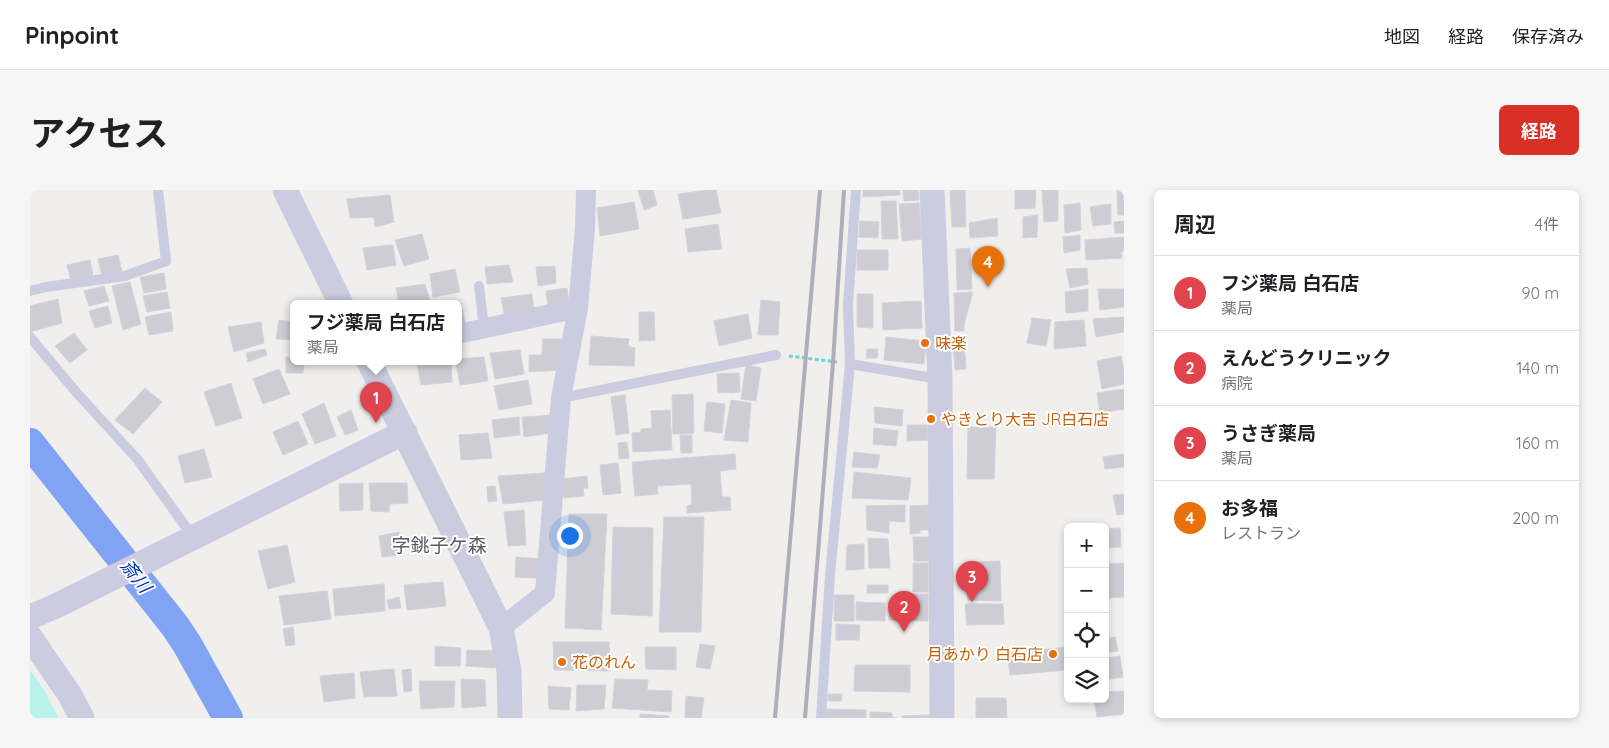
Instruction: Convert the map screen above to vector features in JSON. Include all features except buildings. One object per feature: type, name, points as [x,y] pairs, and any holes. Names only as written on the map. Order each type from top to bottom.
[{"type":"street","points":[[285,190],[339,300]]},
{"type":"street","points":[[501,628],[545,593],[561,398],[578,308],[585,228],[586,190]]},
{"type":"street","points":[[932,190],[940,379],[942,718]]},
{"type":"street","points":[[462,333],[578,308]]},
{"type":"street","points":[[372,365],[501,628],[510,671],[510,718]]},
{"type":"street","points":[[30,618],[405,432]]},
{"type":"street","points":[[30,637],[70,695],[82,718]]},
{"type":"lane","points":[[30,291],[125,276],[166,261],[158,190]]},
{"type":"lane","points":[[821,718],[830,575],[850,364],[848,305],[856,190]]},
{"type":"lane","points":[[479,286],[484,328]]},
{"type":"lane","points":[[30,338],[138,460],[188,540]]},
{"type":"lane","points":[[561,398],[776,355]]},
{"type":"lane","points":[[850,364],[940,379]]},
{"type":"path","points":[[776,355],[850,364]]},
{"type":"shaded area","points":[[30,670],[45,692],[59,718],[30,718]]},
{"type":"waterway","name":"斎川","points":[[30,443],[175,626],[228,718]]},
{"type":"railway","points":[[775,718],[820,190]]},
{"type":"railway","points":[[805,718],[833,362],[844,190]]},
{"type":"place","name":"お多福","points":[[988,287]]},
{"type":"place","name":"味楽","points":[[925,343]]},
{"type":"place","name":"やきとり大吉 JR白石店","points":[[931,419]]},
{"type":"place","name":"フジ薬局 白石店","points":[[376,423]]},
{"type":"place","name":"うさぎ薬局","points":[[972,602]]},
{"type":"place","name":"えんどうクリニック","points":[[904,632]]},
{"type":"place","name":"月あかり 白石店","points":[[1053,654]]},
{"type":"place","name":"花のれん","points":[[562,662]]},
{"type":"district","name":"字銚子ケ森","points":[[439,545]]}]
